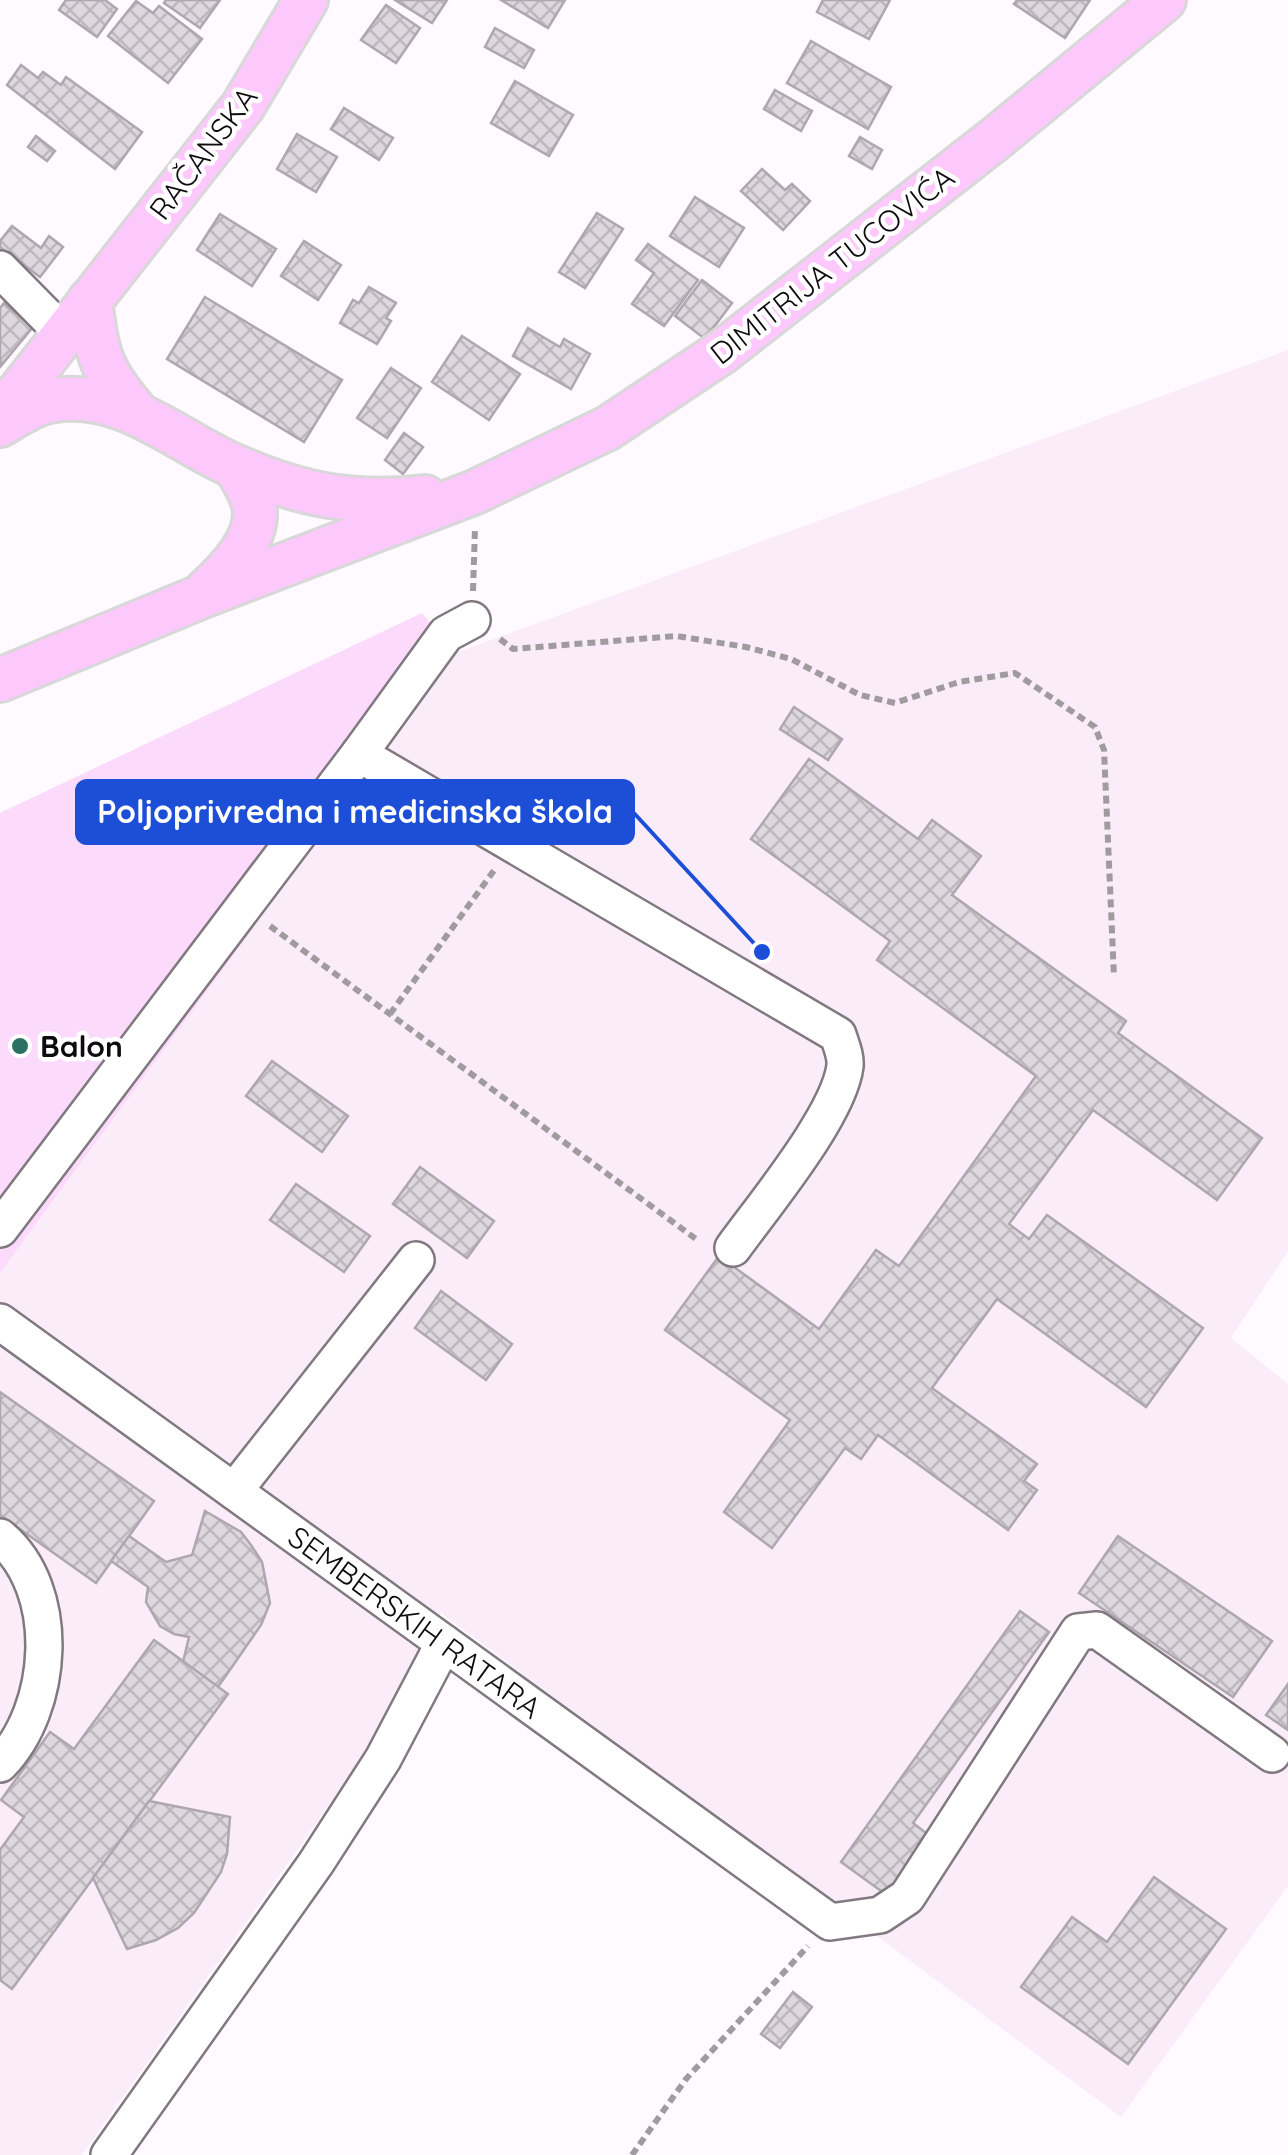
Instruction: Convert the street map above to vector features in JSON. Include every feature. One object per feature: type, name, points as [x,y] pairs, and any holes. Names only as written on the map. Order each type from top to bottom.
[{"type":"main road","name":"RAČANSKA","points":[[0,416],[243,106],[306,0]]},
{"type":"main road","name":"DIMITRIJA TUCOVIĆA","points":[[0,680],[200,596],[475,492],[608,428],[722,352],[995,139],[1164,0]]},
{"type":"main road","name":"DIMITRIJA TUCOVIĆA","points":[[90,300],[101,363],[112,384],[137,413]]},
{"type":"main road","name":"DIMITRIJA TUCOVIĆA","points":[[0,425],[36,405],[55,400],[94,400],[137,413],[236,468],[333,499],[384,502],[475,492]]},
{"type":"main road","points":[[200,596],[227,572],[251,532],[255,512],[250,491],[236,468]]},
{"type":"street","points":[[0,269],[64,334]]},
{"type":"street","points":[[0,1229],[446,634],[472,620]]},
{"type":"street","points":[[359,754],[838,1035],[846,1062],[839,1091],[826,1117],[733,1248]]},
{"type":"street","points":[[234,1491],[416,1260]]},
{"type":"street","name":"SEMBERSKIH RATARA","points":[[0,1322],[830,1922]]},
{"type":"street","points":[[0,1538],[13,1548],[34,1589],[43,1629],[42,1673],[34,1710],[13,1750],[0,1764]]},
{"type":"street","points":[[830,1922],[880,1915],[907,1897],[1078,1632],[1097,1630],[1272,1754]]},
{"type":"street","points":[[109,2155],[325,1848],[383,1759],[444,1642]]},
{"type":"path","points":[[475,492],[472,620],[513,649],[676,636],[746,647],[791,660],[860,694],[894,703],[959,682],[1016,672],[1095,727],[1104,750],[1114,976]]},
{"type":"path","points":[[390,1014],[514,844]]},
{"type":"path","points":[[244,907],[696,1239]]},
{"type":"path","points":[[632,2155],[686,2079],[830,1922]]},
{"type":"shaded area","points":[[1288,350],[1288,1251],[1231,1338],[1288,1384],[1288,1886],[1121,2117],[441,1613],[358,1764],[82,2155],[0,2155],[0,1273],[455,653]]},
{"type":"shaded area","points":[[422,613],[455,653],[0,1273],[0,813]]},
{"type":"building","points":[[66,0],[105,0],[117,9],[97,37],[59,10]]},
{"type":"building","points":[[220,0],[200,28],[164,3]]},
{"type":"building","points":[[395,0],[447,0],[432,23]]},
{"type":"building","points":[[501,0],[565,0],[548,28]]},
{"type":"building","points":[[823,0],[890,0],[869,39],[817,12]]},
{"type":"building","points":[[1017,0],[1090,0],[1065,38],[1014,4]]},
{"type":"building","points":[[136,1],[153,13],[159,6],[202,39],[168,83],[108,36]]},
{"type":"building","points":[[386,5],[420,28],[396,63],[361,40]]},
{"type":"building","points":[[495,28],[534,50],[524,68],[485,47]]},
{"type":"building","points":[[811,41],[891,87],[868,129],[787,83]]},
{"type":"building","points":[[21,65],[38,78],[43,72],[61,85],[66,77],[142,132],[115,169],[7,85]]},
{"type":"building","points":[[515,81],[573,115],[549,156],[491,123]]},
{"type":"building","points":[[775,90],[812,111],[801,131],[764,109]]},
{"type":"building","points":[[344,108],[393,138],[379,160],[331,129]]},
{"type":"building","points":[[297,134],[337,157],[316,192],[277,169]]},
{"type":"building","points":[[36,136],[55,151],[47,161],[28,147]]},
{"type":"building","points":[[860,137],[882,150],[872,169],[849,156]]},
{"type":"building","points":[[762,169],[785,190],[792,184],[810,201],[783,230],[741,191]]},
{"type":"building","points":[[695,197],[744,228],[719,267],[670,236]]},
{"type":"building","points":[[597,213],[623,229],[585,288],[559,272]]},
{"type":"building","points":[[220,214],[276,249],[252,286],[197,250]]},
{"type":"building","points":[[12,226],[41,248],[49,236],[63,247],[40,277],[0,247]]},
{"type":"building","points":[[304,241],[341,265],[318,300],[281,276]]},
{"type":"building","points":[[648,244],[698,280],[664,326],[632,304],[654,273],[636,260]]},
{"type":"building","points":[[702,280],[732,303],[705,339],[675,316]]},
{"type":"building","points":[[369,287],[396,303],[386,318],[391,321],[377,344],[340,323],[353,300],[359,303]]},
{"type":"building","points":[[205,297],[342,380],[304,442],[167,359]]},
{"type":"building","points":[[4,303],[33,327],[0,367],[0,308]]},
{"type":"building","points":[[528,328],[560,347],[564,339],[590,354],[571,389],[513,356]]},
{"type":"building","points":[[462,336],[520,374],[489,420],[432,382]]},
{"type":"building","points":[[391,368],[421,388],[387,438],[357,418]]},
{"type":"building","points":[[404,433],[423,447],[403,474],[385,460]]},
{"type":"building","points":[[794,707],[842,739],[828,760],[780,729]]},
{"type":"building","points":[[809,759],[918,839],[932,820],[981,856],[952,895],[1126,1021],[1118,1033],[1262,1138],[1217,1200],[1093,1110],[1009,1224],[1029,1239],[1047,1215],[1203,1328],[1146,1407],[997,1299],[932,1388],[1037,1464],[1024,1481],[1037,1490],[1008,1530],[878,1435],[861,1459],[845,1448],[772,1548],[724,1512],[790,1420],[665,1330],[719,1256],[819,1329],[876,1250],[899,1266],[1036,1076],[877,960],[890,941],[751,839]]},
{"type":"building","points":[[272,1061],[348,1116],[322,1152],[246,1096]]},
{"type":"building","points":[[420,1167],[494,1221],[467,1258],[393,1204]]},
{"type":"building","points":[[296,1184],[370,1236],[344,1272],[270,1220]]},
{"type":"building","points":[[441,1291],[512,1344],[486,1380],[415,1328]]},
{"type":"building","points":[[0,1392],[154,1501],[96,1583],[0,1515]]},
{"type":"building","points":[[205,1511],[241,1532],[251,1545],[262,1562],[270,1603],[261,1625],[218,1687],[183,1662],[189,1637],[160,1626],[146,1602],[148,1587],[111,1561],[129,1536],[166,1562],[192,1555]]},
{"type":"building","points":[[1118,1536],[1272,1641],[1233,1697],[1079,1593]]},
{"type":"building","points":[[1020,1611],[1049,1632],[913,1823],[930,1836],[888,1896],[841,1862]]},
{"type":"building","points":[[154,1640],[228,1694],[12,1989],[0,1980],[0,1850],[24,1817],[1,1800],[50,1732],[74,1749]]},
{"type":"building","points":[[1288,1684],[1288,1730],[1266,1715]]},
{"type":"building","points":[[149,1801],[230,1817],[227,1854],[221,1872],[194,1913],[156,1940],[127,1949],[93,1878]]},
{"type":"building","points":[[1154,1877],[1226,1929],[1128,2064],[1021,1987],[1072,1917],[1107,1942]]},
{"type":"building","points":[[793,1992],[812,2007],[780,2048],[761,2034]]},
{"type":"place","name":"Poljoprivredna i medicinska škola","points":[[762,952]]},
{"type":"place","name":"Balon","points":[[20,1046]]}]
